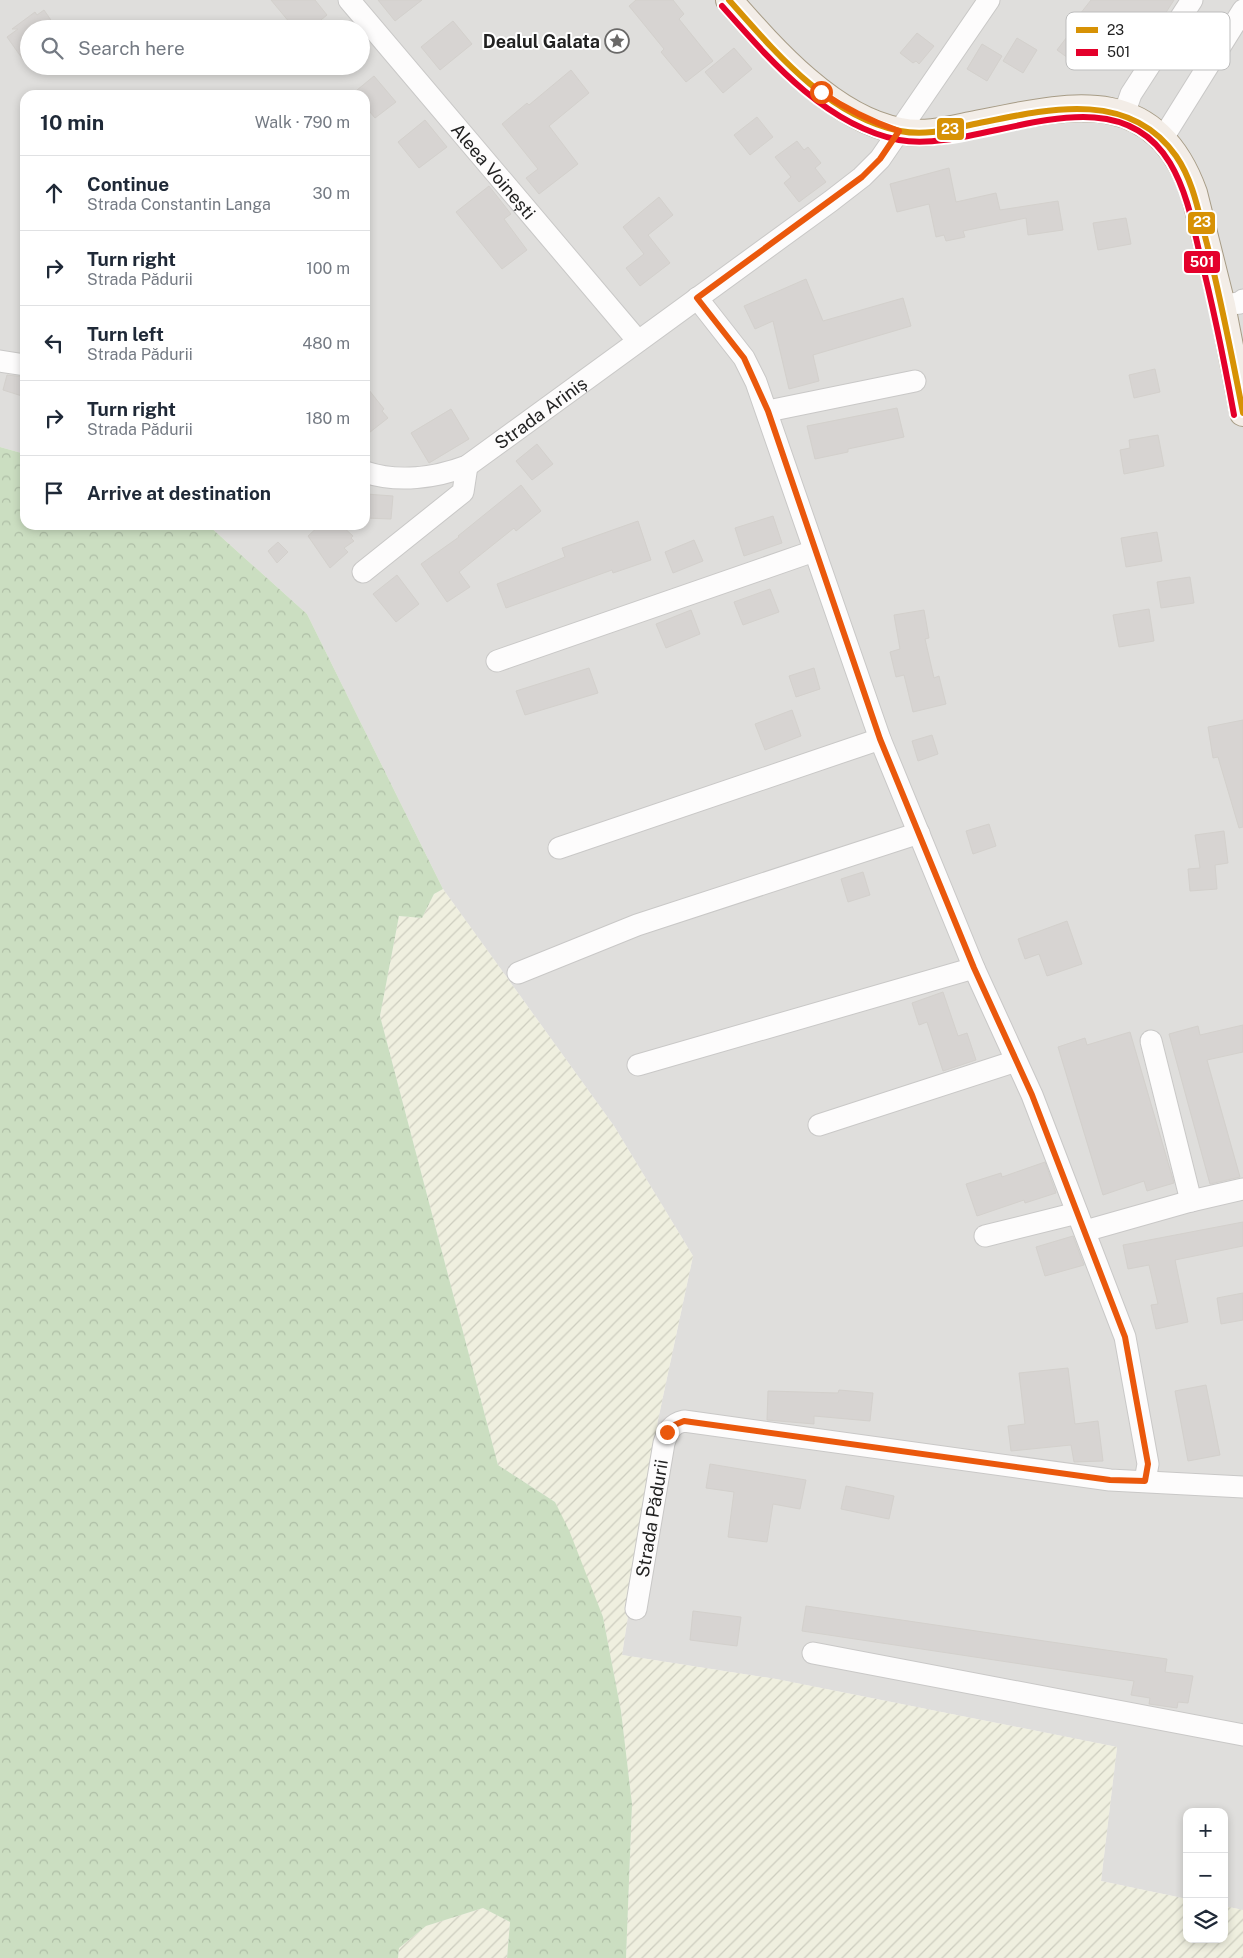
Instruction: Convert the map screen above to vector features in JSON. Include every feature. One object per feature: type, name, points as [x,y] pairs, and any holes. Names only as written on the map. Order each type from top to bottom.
[{"type":"main road","points":[[729,0],[760,34],[821,92],[847,110],[870,122],[899,131],[931,133],[1049,110],[1078,107],[1102,108],[1136,119],[1160,138],[1187,175],[1206,236],[1232,302],[1243,413]]},
{"type":"street","name":"Aleea Voinești","points":[[349,0],[366,20]]},
{"type":"street","points":[[989,0],[880,159],[862,177],[697,298],[744,358],[768,411],[814,551],[880,739],[974,968],[1016,1061],[1125,1337],[1148,1464],[1145,1481]]},
{"type":"street","points":[[1184,12],[1192,0]]},
{"type":"street","points":[[1230,31],[1243,10]]},
{"type":"street","name":"Aleea Voinești","points":[[370,25],[638,341]]},
{"type":"street","points":[[1124,114],[1131,94],[1147,70]]},
{"type":"street","points":[[1160,138],[1168,130],[1206,70]]},
{"type":"street","name":"Strada Ariniș","points":[[370,474],[433,477],[467,466],[697,298]]},
{"type":"street","points":[[0,361],[20,364]]},
{"type":"street","points":[[768,411],[915,381]]},
{"type":"street","points":[[363,572],[464,492],[467,466]]},
{"type":"street","points":[[497,661],[814,551]]},
{"type":"street","points":[[559,848],[880,739]]},
{"type":"street","points":[[518,973],[637,925],[919,833]]},
{"type":"street","points":[[638,1065],[974,968]]},
{"type":"street","points":[[1151,1041],[1192,1200]]},
{"type":"street","points":[[819,1125],[1016,1061]]},
{"type":"street","points":[[985,1236],[1081,1222],[1243,1189]]},
{"type":"street","name":"Strada Pădurii","points":[[636,1608],[664,1442],[667,1432],[678,1422],[684,1421],[1110,1480],[1243,1487]]},
{"type":"street","points":[[813,1653],[1243,1735]]},
{"type":"shaded area","points":[[0,0],[1243,0],[1243,1910],[1228,1907],[1228,1808],[1183,1808],[1183,1898],[1101,1881],[1117,1747],[776,1679],[622,1655],[658,1420],[693,1256],[614,1126],[443,889],[307,614],[214,530],[370,530],[370,90],[20,90],[20,453],[0,447]]},
{"type":"green space","points":[[0,447],[20,453],[20,530],[214,530],[307,614],[443,889],[434,894],[422,918],[399,916],[380,1016],[498,1465],[555,1502],[569,1530],[603,1617],[621,1711],[632,1804],[626,1958],[507,1958],[510,1922],[483,1908],[426,1926],[399,1948],[398,1958],[0,1958]]},
{"type":"green space","points":[[443,889],[614,1126],[693,1256],[658,1420],[622,1655],[776,1679],[1117,1747],[1101,1881],[1183,1898],[1183,1943],[1228,1943],[1228,1907],[1243,1910],[1243,1958],[626,1958],[632,1804],[621,1711],[603,1617],[555,1502],[498,1465],[380,1016],[399,916],[422,918],[434,894]]},
{"type":"green space","points":[[483,1908],[510,1922],[507,1958],[398,1958],[399,1948],[426,1926]]},
{"type":"building","points":[[271,0],[315,0],[327,15],[321,20],[288,20]]},
{"type":"building","points":[[378,0],[422,0],[395,21]]},
{"type":"building","points":[[636,0],[673,0],[684,14],[679,19],[713,61],[686,82],[661,52],[664,49],[629,6]]},
{"type":"building","points":[[1091,0],[1174,0],[1166,12],[1082,12]]},
{"type":"building","points":[[44,10],[51,20],[24,20],[35,12],[37,15]]},
{"type":"building","points":[[453,21],[472,44],[440,70],[421,47]]},
{"type":"building","points":[[20,23],[20,55],[7,37],[18,29],[12,29]]},
{"type":"building","points":[[917,33],[934,46],[919,64],[916,61],[913,63],[900,53]]},
{"type":"building","points":[[1017,38],[1037,50],[1023,73],[1003,61]]},
{"type":"building","points":[[1066,38],[1066,57],[1057,50]]},
{"type":"building","points":[[982,44],[1002,56],[987,81],[967,69]]},
{"type":"building","points":[[734,48],[752,69],[723,93],[705,72]]},
{"type":"building","points":[[571,70],[589,93],[549,126],[578,164],[539,194],[526,178],[538,169],[502,124],[527,103],[529,105]]},
{"type":"building","points":[[374,76],[396,102],[375,118],[370,112],[370,90],[357,90]]},
{"type":"building","points":[[757,117],[773,137],[750,155],[734,135]]},
{"type":"building","points":[[425,120],[447,147],[419,168],[398,142]]},
{"type":"building","points":[[797,141],[804,150],[808,147],[821,163],[815,168],[826,182],[799,202],[784,183],[791,177],[775,157]]},
{"type":"building","points":[[949,168],[956,202],[996,193],[1000,210],[1058,201],[1063,230],[1028,235],[1026,218],[963,231],[965,237],[946,241],[944,235],[936,237],[929,204],[897,212],[890,184]]},
{"type":"building","points":[[489,186],[511,214],[504,219],[527,250],[502,269],[456,212]]},
{"type":"building","points":[[659,197],[673,215],[648,235],[670,263],[640,286],[626,268],[644,254],[623,227]]},
{"type":"building","points":[[1126,218],[1131,244],[1098,250],[1093,223]]},
{"type":"building","points":[[806,279],[823,321],[903,298],[911,326],[813,355],[819,381],[789,389],[773,321],[755,329],[744,306]]},
{"type":"building","points":[[1155,369],[1160,392],[1134,398],[1129,375]]},
{"type":"building","points":[[7,375],[20,376],[20,395],[3,390]]},
{"type":"building","points":[[370,391],[384,409],[382,411],[388,418],[370,432]]},
{"type":"building","points":[[897,408],[904,437],[848,449],[848,452],[815,459],[807,426]]},
{"type":"building","points":[[451,409],[469,439],[429,463],[411,433]]},
{"type":"building","points":[[1158,435],[1164,466],[1124,474],[1120,450],[1130,448],[1129,440]]},
{"type":"building","points":[[537,444],[553,464],[532,480],[516,461]]},
{"type":"building","points":[[521,485],[541,511],[516,531],[514,528],[459,572],[470,587],[447,602],[421,564],[459,537]]},
{"type":"building","points":[[370,494],[393,496],[391,519],[370,518]]},
{"type":"building","points":[[773,516],[782,543],[744,556],[735,528]]},
{"type":"building","points":[[638,521],[651,560],[613,573],[612,570],[506,608],[497,584],[565,557],[562,548]]},
{"type":"building","points":[[315,530],[346,530],[353,536],[351,538],[354,541],[344,548],[348,552],[330,568],[308,536]]},
{"type":"building","points":[[1157,532],[1162,561],[1126,567],[1121,538]]},
{"type":"building","points":[[694,540],[703,561],[673,573],[665,552]]},
{"type":"building","points":[[278,542],[288,552],[277,563],[268,551]]},
{"type":"building","points":[[397,575],[419,604],[396,622],[373,594]]},
{"type":"building","points":[[1190,577],[1194,603],[1161,608],[1157,582]]},
{"type":"building","points":[[770,589],[779,612],[743,625],[734,602]]},
{"type":"building","points":[[1149,609],[1154,641],[1119,647],[1113,615]]},
{"type":"building","points":[[691,610],[700,634],[666,648],[656,624]]},
{"type":"building","points":[[924,610],[929,638],[925,639],[934,678],[939,676],[946,704],[913,712],[904,675],[896,677],[890,652],[900,649],[894,615]]},
{"type":"building","points":[[589,668],[598,693],[525,715],[516,691]]},
{"type":"building","points":[[814,668],[820,689],[796,697],[789,676]]},
{"type":"building","points":[[792,710],[801,736],[765,750],[755,724]]},
{"type":"building","points":[[1243,720],[1243,827],[1239,828],[1218,757],[1213,758],[1208,727]]},
{"type":"building","points":[[932,735],[938,754],[918,761],[912,741]]},
{"type":"building","points":[[989,824],[996,846],[973,854],[966,831]]},
{"type":"building","points":[[1224,831],[1228,863],[1215,865],[1217,889],[1190,891],[1188,869],[1200,868],[1195,835]]},
{"type":"building","points":[[863,872],[870,895],[848,902],[841,879]]},
{"type":"building","points":[[1067,921],[1082,964],[1047,976],[1039,954],[1025,959],[1018,939]]},
{"type":"building","points":[[943,992],[958,1036],[967,1033],[976,1060],[943,1071],[927,1022],[919,1025],[912,1003]]},
{"type":"building","points":[[1243,1025],[1243,1052],[1207,1060],[1240,1177],[1210,1184],[1169,1034],[1198,1026],[1200,1035]]},
{"type":"building","points":[[1130,1032],[1174,1183],[1147,1191],[1144,1181],[1103,1195],[1058,1047],[1085,1038],[1087,1045]]},
{"type":"building","points":[[1045,1162],[1056,1193],[1025,1203],[1024,1200],[977,1216],[966,1184],[1001,1173],[1002,1177]]},
{"type":"building","points":[[1243,1222],[1243,1246],[1175,1260],[1188,1322],[1156,1329],[1151,1305],[1158,1304],[1149,1265],[1128,1269],[1123,1245]]},
{"type":"building","points":[[1073,1236],[1084,1265],[1045,1276],[1036,1247]]},
{"type":"building","points":[[1243,1293],[1243,1320],[1221,1324],[1217,1298]]},
{"type":"building","points":[[1068,1368],[1075,1424],[1098,1421],[1103,1461],[1074,1462],[1071,1445],[1011,1451],[1008,1426],[1025,1424],[1019,1373]]},
{"type":"building","points":[[1206,1385],[1220,1455],[1188,1461],[1175,1391]]},
{"type":"building","points":[[839,1390],[873,1393],[870,1421],[814,1416],[814,1424],[767,1420],[768,1391],[838,1393]]},
{"type":"building","points":[[710,1464],[806,1480],[800,1509],[773,1504],[767,1542],[728,1537],[734,1492],[706,1488]]},
{"type":"building","points":[[846,1486],[894,1496],[889,1519],[841,1509]]},
{"type":"building","points":[[806,1606],[1167,1659],[1165,1672],[1193,1676],[1188,1703],[1178,1702],[1177,1708],[1149,1704],[1150,1698],[1131,1695],[1134,1681],[802,1631]]},
{"type":"building","points":[[693,1611],[741,1617],[737,1646],[690,1640]]},
{"type":"transit line","name":"23","points":[[729,0],[765,41],[805,80],[850,112],[874,123],[900,131],[927,133],[1025,114],[1081,109],[1108,112],[1133,120],[1156,134],[1176,156],[1187,177],[1195,199],[1217,286],[1243,413]]},
{"type":"transit line","name":"501","points":[[722,6],[759,48],[801,88],[847,120],[872,132],[899,140],[931,141],[1043,121],[1080,117],[1114,121],[1145,135],[1170,163],[1176,173],[1188,206],[1214,312],[1234,415]]},
{"type":"place","name":"Dealul Galata","points":[[617,41]]},
{"type":"route","points":[[667,1432],[678,1422],[684,1421],[1110,1480],[1145,1481],[1148,1464],[1125,1337],[1032,1095],[974,968],[880,739],[814,551],[768,411],[744,358],[697,298],[862,177],[880,159],[899,131],[870,122],[847,110],[821,92]]}]
